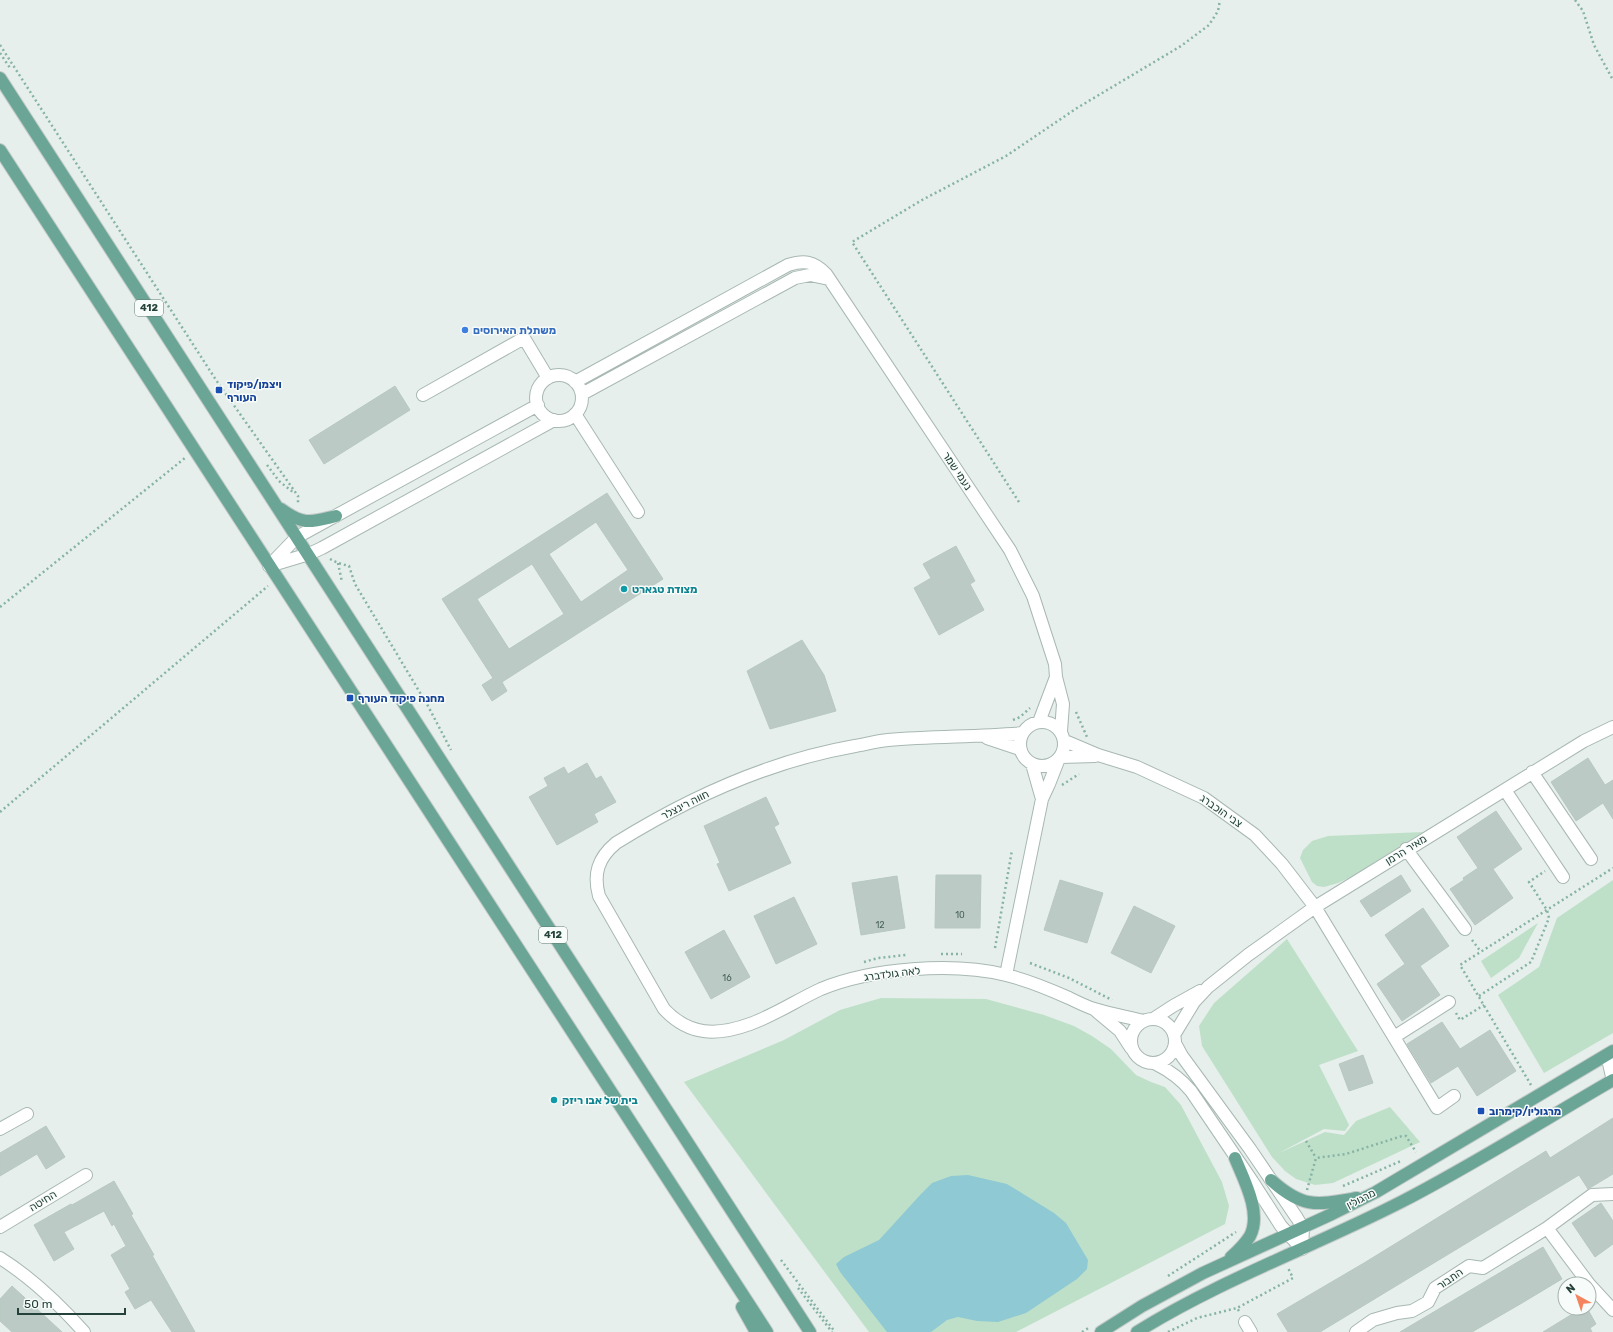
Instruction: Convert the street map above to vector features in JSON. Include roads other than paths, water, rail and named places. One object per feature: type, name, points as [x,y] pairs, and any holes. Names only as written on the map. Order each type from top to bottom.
[{"type":"main road","name":"412","points":[[0,78],[309,554],[810,1332]]},
{"type":"main road","points":[[0,150],[767,1332]]},
{"type":"main road","points":[[278,507],[291,516],[305,522],[336,516]]},
{"type":"main road","name":"מרגולין","points":[[1101,1332],[1177,1286],[1303,1228],[1370,1195],[1412,1172],[1537,1096],[1611,1055]]},
{"type":"main road","name":"מרגולין","points":[[1137,1332],[1189,1302],[1283,1257],[1353,1226],[1428,1188],[1613,1080]]},
{"type":"main road","points":[[644,1141],[756,1332]]},
{"type":"main road","points":[[1226,1263],[1245,1243],[1254,1225],[1252,1204],[1235,1158]]},
{"type":"main road","points":[[1271,1180],[1282,1190],[1304,1202],[1322,1204],[1370,1195]]},
{"type":"street","name":"נעמי שמר","points":[[575,382],[788,265],[800,262],[818,265],[829,279],[1010,550],[1032,596],[1055,664],[1056,677],[1063,704],[1063,736]]},
{"type":"street","points":[[582,394],[796,278],[810,275],[829,279]]},
{"type":"street","points":[[422,395],[524,338],[548,378]]},
{"type":"street","points":[[269,566],[309,554],[322,548],[554,420],[569,418],[575,414],[582,402],[582,394],[580,387],[570,377],[563,375],[555,375],[548,378],[542,383],[536,397],[541,412],[554,420]]},
{"type":"street","points":[[269,566],[298,537],[538,405]]},
{"type":"street","points":[[575,414],[638,512]]},
{"type":"street","points":[[1039,722],[1056,677]]},
{"type":"street","points":[[1006,975],[1042,799],[1065,747],[1063,736],[1055,725],[1039,722],[1030,726],[1024,733],[1020,743],[1020,749],[1023,755],[1032,764],[1042,799]]},
{"type":"street","name":"מאיר הרמן","points":[[1175,1039],[1194,1002],[1208,987],[1248,955],[1315,907],[1532,772],[1584,741],[1613,727]]},
{"type":"street","name":"חווה רינצלר","points":[[695,1030],[674,1020],[664,1009],[604,907],[599,896],[596,878],[599,864],[607,850],[631,833],[696,798],[777,764],[829,750],[886,740],[1024,733]]},
{"type":"street","name":"חווה רינצלר","points":[[980,736],[1020,749]]},
{"type":"street","name":"צבי הוכברג","points":[[1063,736],[1098,755],[1136,767],[1204,798],[1255,835],[1282,864],[1315,907],[1436,1108],[1454,1096]]},
{"type":"street","name":"צבי הוכברג","points":[[1059,759],[1098,755]]},
{"type":"street","points":[[1032,764],[1046,767],[1059,759]]},
{"type":"street","points":[[1532,772],[1592,859]]},
{"type":"street","points":[[1505,790],[1563,876]]},
{"type":"street","points":[[1406,849],[1465,929]]},
{"type":"street","name":"לאה גולדברג","points":[[695,1030],[723,1032],[740,1028],[761,1020],[821,989],[851,980],[885,973],[940,969],[971,970],[1006,975],[1067,997],[1094,1009],[1148,1020]]},
{"type":"street","name":"מאיר הרמן","points":[[1148,1020],[1208,987]]},
{"type":"street","points":[[1394,1037],[1449,1002]]},
{"type":"street","name":"לאה גולדברג","points":[[1094,1009],[1120,1031],[1131,1048]]},
{"type":"street","points":[[1148,1020],[1163,1021],[1168,1025],[1182,1056],[1271,1180],[1303,1228],[1302,1249],[1287,1235],[1219,1132],[1183,1082],[1171,1072],[1156,1064],[1144,1062],[1134,1054],[1131,1048],[1131,1036],[1136,1026],[1148,1020]]},
{"type":"street","points":[[1156,1064],[1167,1059],[1171,1054],[1175,1039]]},
{"type":"street","points":[[1611,1055],[1613,1080]]},
{"type":"street","points":[[0,1129],[27,1114]]},
{"type":"street","name":"החיטה","points":[[0,1227],[86,1175]]},
{"type":"street","name":"התבור","points":[[1356,1332],[1373,1320],[1397,1313],[1412,1311],[1428,1302],[1435,1288],[1469,1266],[1483,1268],[1547,1228],[1592,1195],[1613,1194]]},
{"type":"street","points":[[1547,1228],[1583,1276]]},
{"type":"street","points":[[0,1258],[19,1270],[45,1292],[84,1332]]},
{"type":"street","points":[[1597,1293],[1613,1310]]},
{"type":"water","points":[[968,1175],[1007,1184],[1054,1213],[1066,1223],[1088,1260],[1087,1269],[1077,1279],[1026,1313],[998,1322],[977,1321],[958,1317],[947,1320],[931,1332],[887,1332],[840,1272],[836,1264],[844,1257],[879,1240],[932,1183],[951,1176]]},
{"type":"place","name":"משתלת האירוסים","points":[[465,330]]},
{"type":"place","name":"ויצמן/פיקוד העורף","points":[[219,390]]},
{"type":"place","name":"מצודת טגארט","points":[[624,589]]},
{"type":"place","name":"מחנה פיקוד העורף","points":[[350,698]]},
{"type":"place","name":"בית של אבו ריזק","points":[[554,1100]]},
{"type":"place","name":"מרגולין/קימרוב","points":[[1481,1111]]}]
